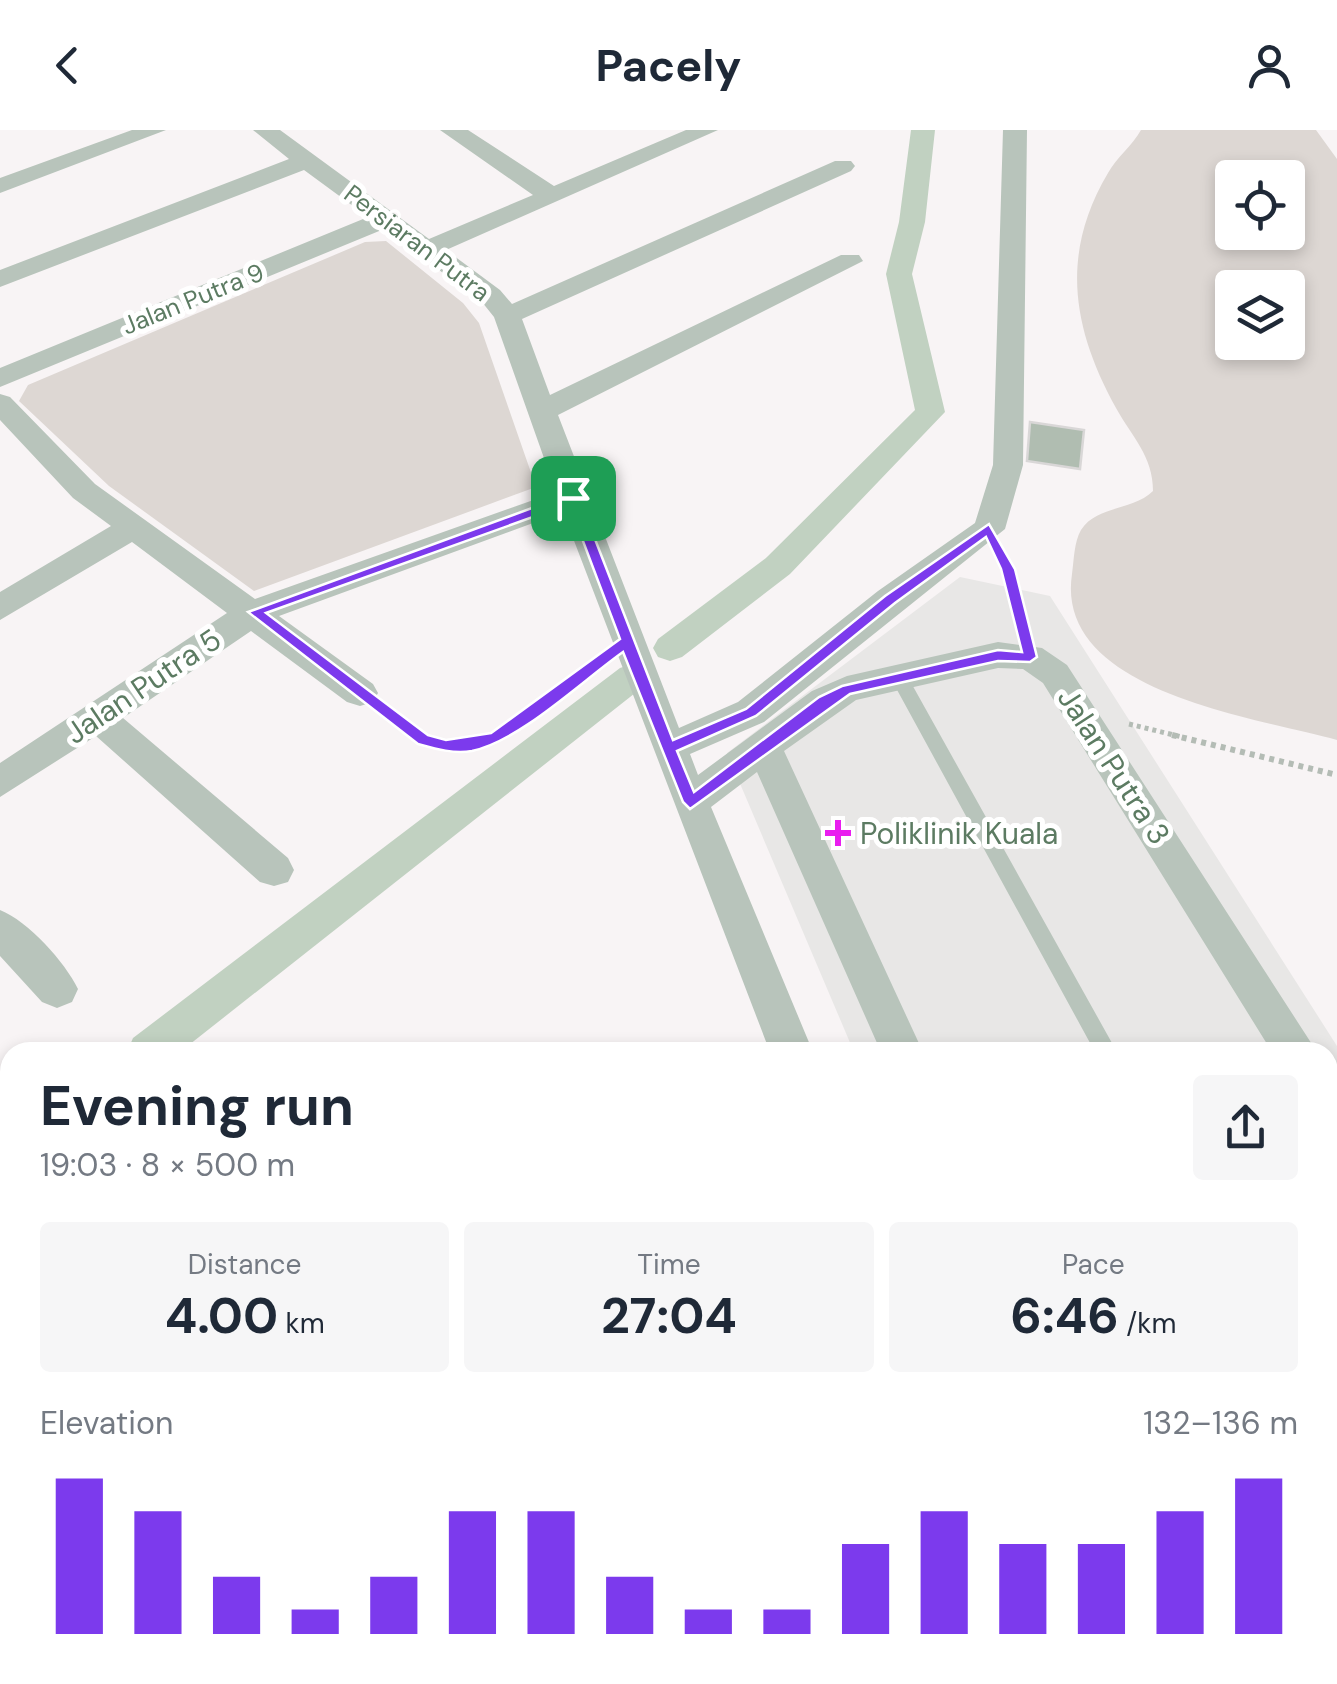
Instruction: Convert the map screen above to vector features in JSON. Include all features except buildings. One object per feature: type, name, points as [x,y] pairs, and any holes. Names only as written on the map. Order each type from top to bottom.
[{"type":"street","points":[[84,130],[105,148]]},
{"type":"street","points":[[0,186],[154,130]]},
{"type":"street","name":"Persiaran Putra","points":[[264,130],[491,296],[507,316],[626,642],[787,1042]]},
{"type":"street","points":[[452,130],[552,196]]},
{"type":"street","points":[[427,250],[706,130]]},
{"type":"street","points":[[668,748],[751,712],[890,599],[989,528],[1008,465],[1015,130]]},
{"type":"street","points":[[0,279],[306,160]]},
{"type":"street","points":[[507,316],[844,166]]},
{"type":"street","name":"Jalan Putra 9","points":[[0,378],[386,219]]},
{"type":"street","points":[[542,411],[850,261]]},
{"type":"street","points":[[0,403],[72,480],[360,693]]},
{"type":"street","name":"Jalan Putra 5","points":[[0,782],[254,612],[573,498]]},
{"type":"street","points":[[0,608],[134,527]]},
{"type":"street","points":[[690,802],[836,695],[998,656],[1030,657]]},
{"type":"street","name":"Jalan Putra 3","points":[[1030,657],[1055,674],[1290,1042]]},
{"type":"street","points":[[98,716],[274,870]]},
{"type":"street","points":[[764,746],[897,1042]]},
{"type":"street","points":[[0,928],[56,989]]},
{"type":"lane","points":[[898,677],[1100,1042]]},
{"type":"path","points":[[989,528],[1008,569],[1030,657]]},
{"type":"path","points":[[360,693],[424,740],[446,746],[471,745],[496,737],[626,642]]},
{"type":"path","points":[[1079,712],[1337,774]]},
{"type":"shaded area","points":[[1141,130],[1316,130],[1337,159],[1337,740],[1167,693],[1126,672],[1094,646],[1075,614],[1072,574],[1081,530],[1096,516],[1136,502],[1153,491],[1146,457],[1101,378],[1081,320],[1078,262],[1083,233],[1112,167]]},
{"type":"shaded area","points":[[386,241],[463,303],[479,323],[536,487],[254,591],[109,486],[19,401],[28,385],[365,242]]},
{"type":"shaded area","points":[[960,577],[1050,596],[1334,1042],[850,1042],[727,753]]},
{"type":"waterway","points":[[670,648],[778,566],[930,412],[899,274],[912,222],[923,130]]},
{"type":"waterway","points":[[160,1042],[291,937],[632,677]]},
{"type":"place","name":"Poliklinik Kuala","points":[[838,833]]},
{"type":"route","points":[[573,498],[530,510],[254,612],[424,740],[446,746],[471,745],[496,737],[626,642],[668,748],[690,802],[824,701],[847,690],[998,656],[1030,657],[1008,569],[989,528],[890,599],[751,712],[668,748],[573,498]]}]
